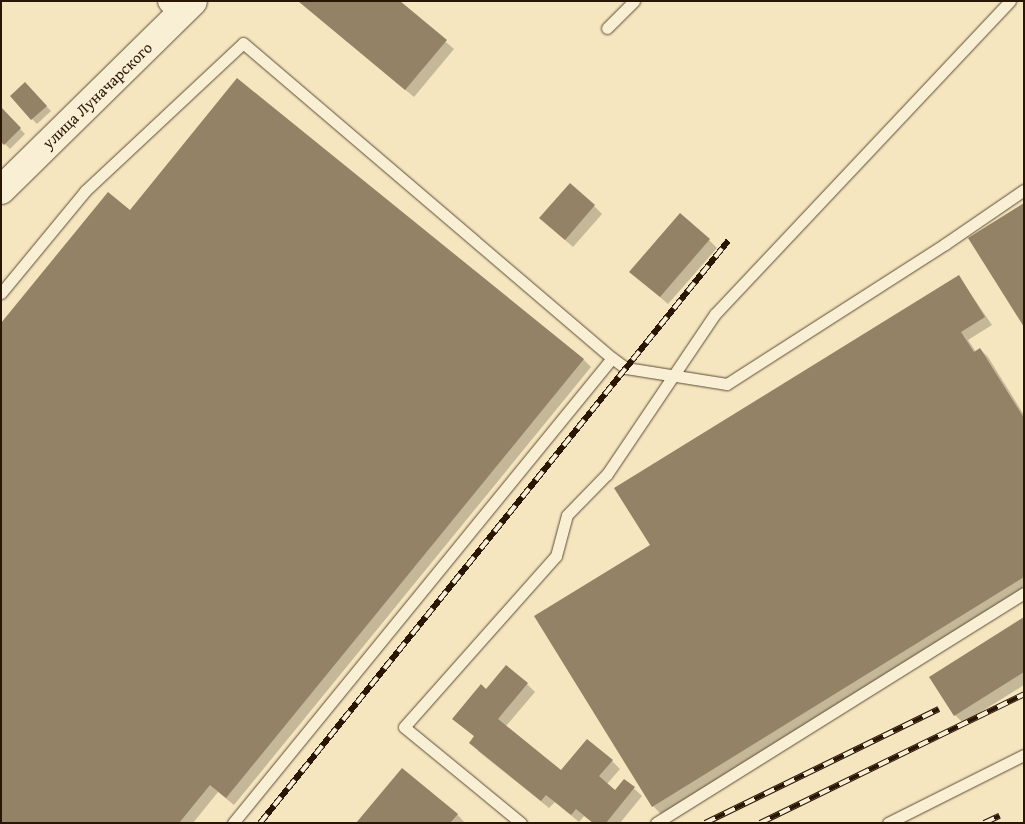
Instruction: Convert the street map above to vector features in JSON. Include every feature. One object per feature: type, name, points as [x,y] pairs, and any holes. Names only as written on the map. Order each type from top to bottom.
[{"type":"street","name":"улица Луначарского","points":[[1,190],[180,6]]},
{"type":"lane","points":[[607,28],[634,1]]},
{"type":"lane","points":[[521,823],[404,727],[556,556],[568,515],[607,474],[715,314],[762,261],[1010,1]]},
{"type":"lane","points":[[1,293],[85,191],[243,43],[626,368],[727,384],[945,244],[1024,190]]},
{"type":"lane","points":[[233,823],[612,358]]},
{"type":"lane","points":[[656,823],[1024,593]]},
{"type":"lane","points":[[888,823],[1024,755]]},
{"type":"building","points":[[298,1],[400,1],[447,40],[405,90]]},
{"type":"building","points":[[237,78],[584,359],[226,798],[210,785],[179,823],[1,823],[1,323],[108,192],[130,210]]},
{"type":"building","points":[[25,82],[47,106],[31,120],[10,96]]},
{"type":"building","points":[[1,107],[21,128],[4,145],[1,142]]},
{"type":"building","points":[[570,183],[595,205],[565,240],[539,218]]},
{"type":"building","points":[[1024,203],[1024,327],[968,238]]},
{"type":"building","points":[[680,213],[710,239],[660,297],[629,272]]},
{"type":"building","points":[[959,275],[985,317],[961,332],[974,352],[980,348],[1024,418],[1024,577],[652,807],[534,616],[650,545],[614,488]]},
{"type":"building","points":[[1024,617],[1024,672],[954,716],[929,677]]},
{"type":"building","points":[[506,665],[528,683],[498,719],[561,770],[587,739],[613,760],[599,776],[615,790],[624,779],[635,787],[606,823],[593,823],[576,809],[571,815],[546,795],[541,801],[469,743],[474,736],[452,719],[481,684],[486,689]]},
{"type":"building","points":[[402,768],[458,814],[450,823],[356,823]]},
{"type":"railway","points":[[260,823],[728,241]]},
{"type":"railway","points":[[760,823],[1024,694]]},
{"type":"railway","points":[[705,823],[939,709]]},
{"type":"railway","points":[[984,823],[999,816]]}]
